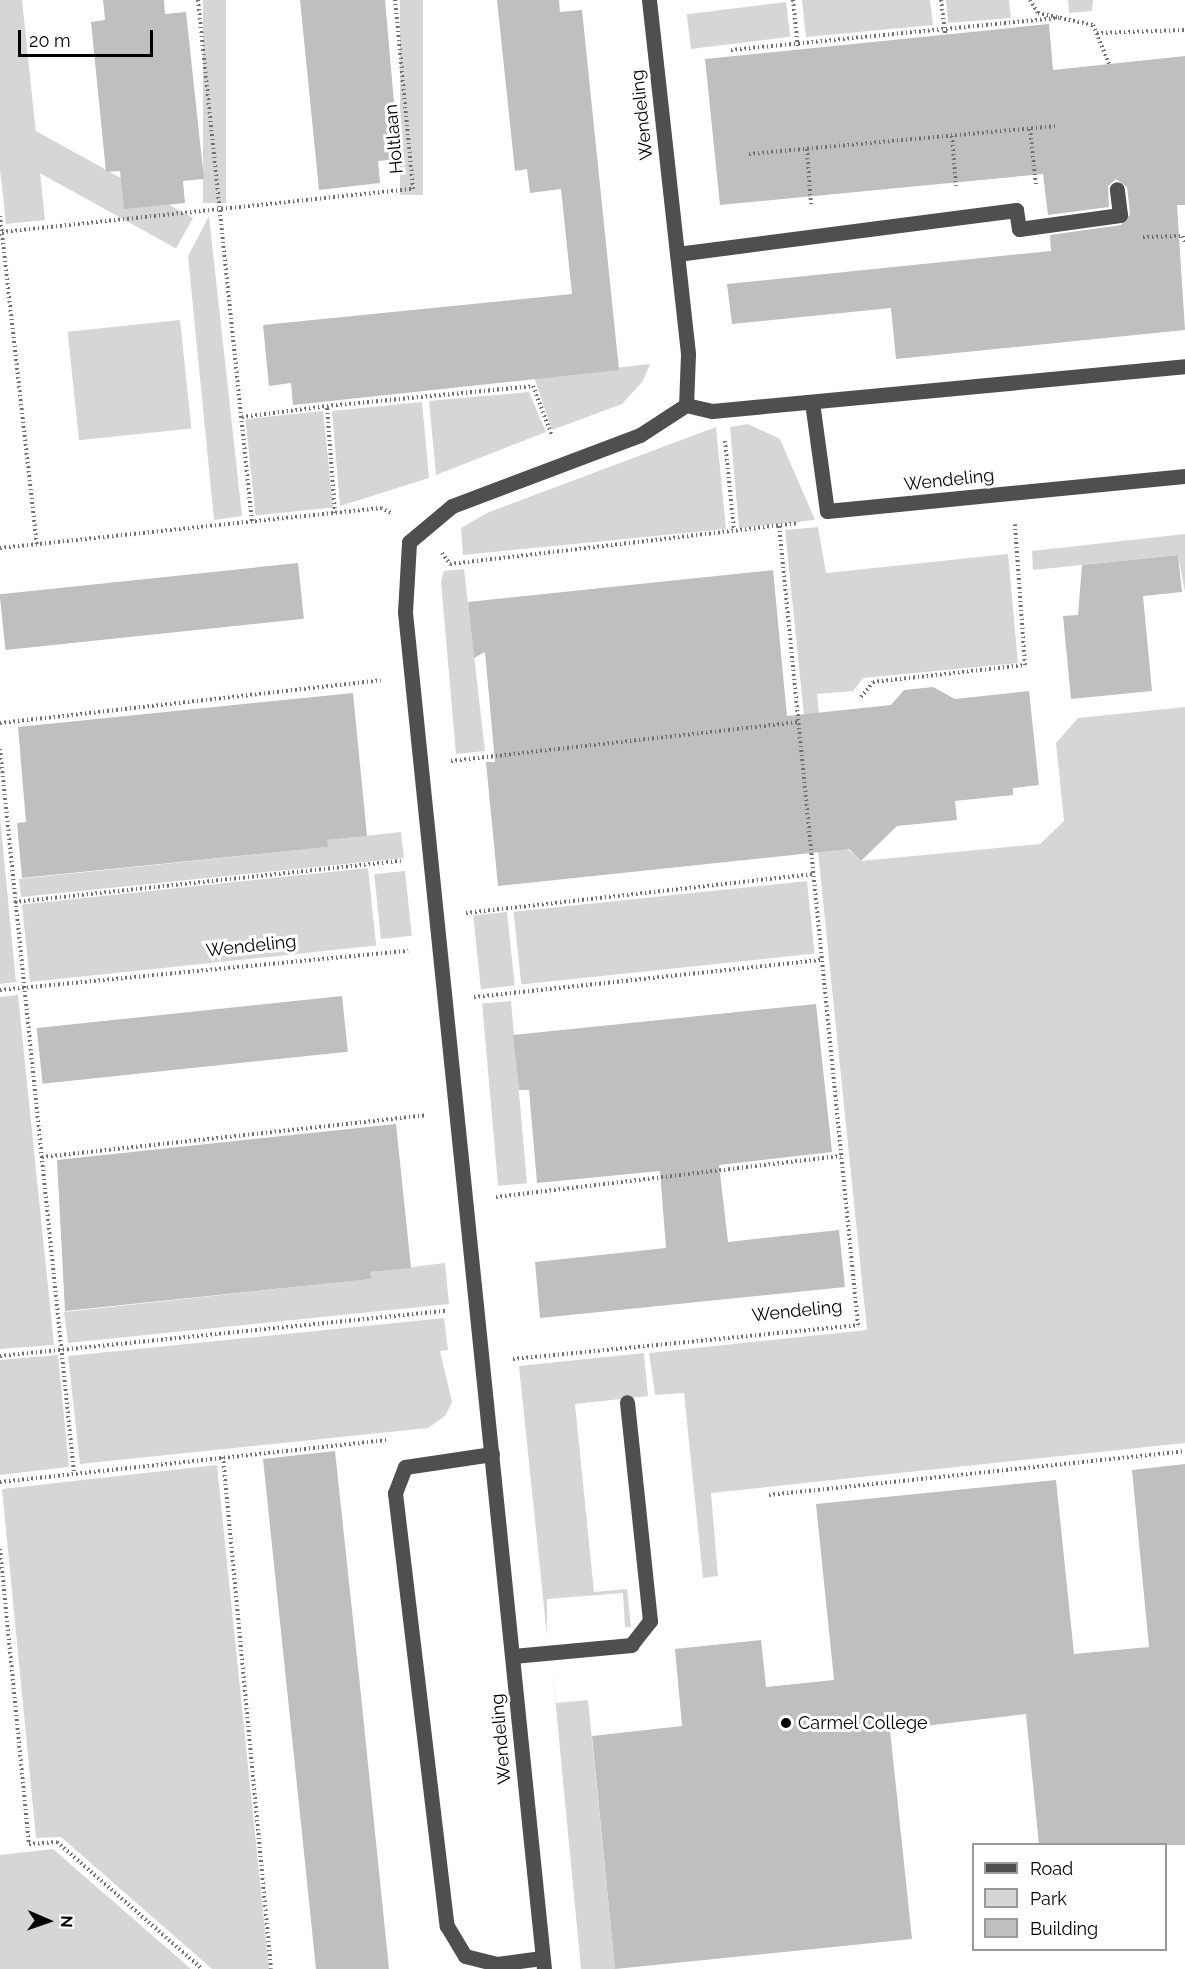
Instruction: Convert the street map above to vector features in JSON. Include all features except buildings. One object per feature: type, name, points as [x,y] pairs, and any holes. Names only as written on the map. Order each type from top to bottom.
[{"type":"street","name":"Wendeling","points":[[543,1963],[405,612],[410,542],[452,506],[640,435],[686,405],[688,354],[648,0]]},
{"type":"street","points":[[677,254],[1016,210],[1019,229],[1120,215],[1117,189]]},
{"type":"street","points":[[686,405],[722,410],[1185,366]]},
{"type":"street","name":"Wendeling","points":[[812,402],[827,512],[1185,476]]},
{"type":"street","points":[[513,1656],[631,1645],[650,1621],[627,1402]]},
{"type":"street","points":[[492,1454],[405,1467],[395,1493],[447,1926],[465,1956],[497,1964],[543,1963]]},
{"type":"path","points":[[198,0],[252,522]]},
{"type":"path","name":"Holtlaan","points":[[2,232],[413,189],[395,0]]},
{"type":"path","points":[[793,0],[798,49]]},
{"type":"path","points":[[941,0],[945,34]]},
{"type":"path","points":[[1030,0],[1038,13],[1093,25],[1109,64]]},
{"type":"path","points":[[731,50],[1059,18]]},
{"type":"path","points":[[1096,33],[1185,30]]},
{"type":"path","points":[[749,154],[1057,126]]},
{"type":"path","points":[[1030,129],[1041,226]]},
{"type":"path","points":[[952,136],[959,217]]},
{"type":"path","points":[[807,149],[814,236]]},
{"type":"path","points":[[1120,215],[1132,238],[1183,236],[1185,242]]},
{"type":"path","points":[[0,216],[37,544]]},
{"type":"path","points":[[242,417],[327,406],[533,386],[562,464]]},
{"type":"path","points":[[327,406],[335,513]]},
{"type":"path","points":[[722,410],[734,530]]},
{"type":"path","points":[[861,697],[873,682],[1025,665],[1012,493]]},
{"type":"path","name":"Wendeling","points":[[482,1362],[858,1325],[779,525]]},
{"type":"path","points":[[0,723],[412,676]]},
{"type":"path","points":[[421,765],[799,722]]},
{"type":"path","points":[[0,749],[74,1472]]},
{"type":"path","points":[[409,872],[405,834],[427,832]]},
{"type":"path","points":[[15,902],[407,861]]},
{"type":"path","points":[[436,916],[814,874]]},
{"type":"path","name":"Wendeling","points":[[0,990],[417,950]]},
{"type":"path","points":[[445,1001],[822,960]]},
{"type":"path","points":[[42,1157],[457,1112]]},
{"type":"path","points":[[466,1200],[841,1156]]},
{"type":"path","points":[[0,1356],[476,1308]]},
{"type":"path","points":[[0,1482],[74,1472],[397,1439]]},
{"type":"path","points":[[769,1495],[1185,1451]]},
{"type":"path","points":[[223,1457],[271,1969]]},
{"type":"path","points":[[0,1549],[29,1844],[57,1842],[202,1969]]},
{"type":"green space","points":[[0,0],[22,0],[45,220],[6,224],[0,169]]},
{"type":"green space","points":[[203,0],[226,0],[226,203],[203,203]]},
{"type":"green space","points":[[400,0],[423,0],[423,195],[400,195]]},
{"type":"green space","points":[[802,0],[930,0],[933,25],[806,37]]},
{"type":"green space","points":[[946,0],[1009,0],[1011,18],[948,23]]},
{"type":"green space","points":[[1068,0],[1093,0],[1092,11],[1069,13]]},
{"type":"green space","points":[[786,2],[790,37],[691,49],[687,14]]},
{"type":"green space","points":[[23,124],[193,218],[176,249],[6,155]]},
{"type":"green space","points":[[209,216],[242,516],[214,520],[188,256]]},
{"type":"green space","points":[[180,320],[191,428],[79,440],[68,332]]},
{"type":"green space","points":[[650,364],[643,381],[622,404],[552,430],[534,377]]},
{"type":"green space","points":[[529,392],[546,432],[436,475],[429,401]]},
{"type":"green space","points":[[422,402],[429,478],[340,506],[332,411]]},
{"type":"green space","points":[[323,411],[333,507],[256,516],[245,419]]},
{"type":"green space","points":[[748,424],[780,439],[815,520],[739,528],[730,427]]},
{"type":"green space","points":[[716,427],[726,529],[463,555],[461,528],[487,513]]},
{"type":"green space","points":[[818,527],[826,573],[1008,554],[1018,663],[863,678],[853,691],[817,694],[829,806],[843,845],[861,861],[1040,844],[1064,821],[1056,743],[1078,718],[1185,707],[1185,1443],[711,1493],[718,1576],[703,1578],[684,1393],[655,1395],[649,1353],[867,1330],[785,530]]},
{"type":"green space","points":[[1185,534],[1185,592],[1178,555],[1033,570],[1032,551]]},
{"type":"green space","points":[[464,569],[485,751],[456,754],[441,582],[444,571]]},
{"type":"green space","points":[[0,817],[16,982],[0,984]]},
{"type":"green space","points":[[401,832],[404,858],[21,897],[19,879],[327,847],[327,840]]},
{"type":"green space","points":[[368,868],[376,946],[30,982],[22,904]]},
{"type":"green space","points":[[405,871],[412,936],[381,939],[374,874]]},
{"type":"green space","points":[[807,881],[815,954],[521,984],[514,912]]},
{"type":"green space","points":[[507,912],[515,986],[481,989],[473,916]]},
{"type":"green space","points":[[18,995],[54,1345],[0,1349],[0,997]]},
{"type":"green space","points":[[511,1001],[527,1183],[498,1186],[482,1004]]},
{"type":"green space","points":[[445,1263],[449,1304],[68,1343],[64,1312],[370,1279],[370,1272]]},
{"type":"green space","points":[[444,1318],[448,1350],[440,1351],[452,1402],[445,1416],[428,1428],[80,1464],[68,1356]]},
{"type":"green space","points":[[644,1353],[648,1396],[575,1404],[594,1592],[627,1589],[631,1627],[625,1627],[623,1593],[547,1599],[547,1636],[519,1366]]},
{"type":"green space","points":[[58,1355],[69,1467],[0,1475],[0,1360]]},
{"type":"green space","points":[[217,1465],[269,1969],[212,1969],[61,1837],[36,1838],[2,1489]]},
{"type":"green space","points":[[552,1666],[556,1703],[588,1700],[615,1969],[581,1969]]},
{"type":"green space","points":[[53,1849],[191,1969],[0,1969],[0,1855]]},
{"type":"place","name":"Carmel College","points":[[786,1723]]}]
